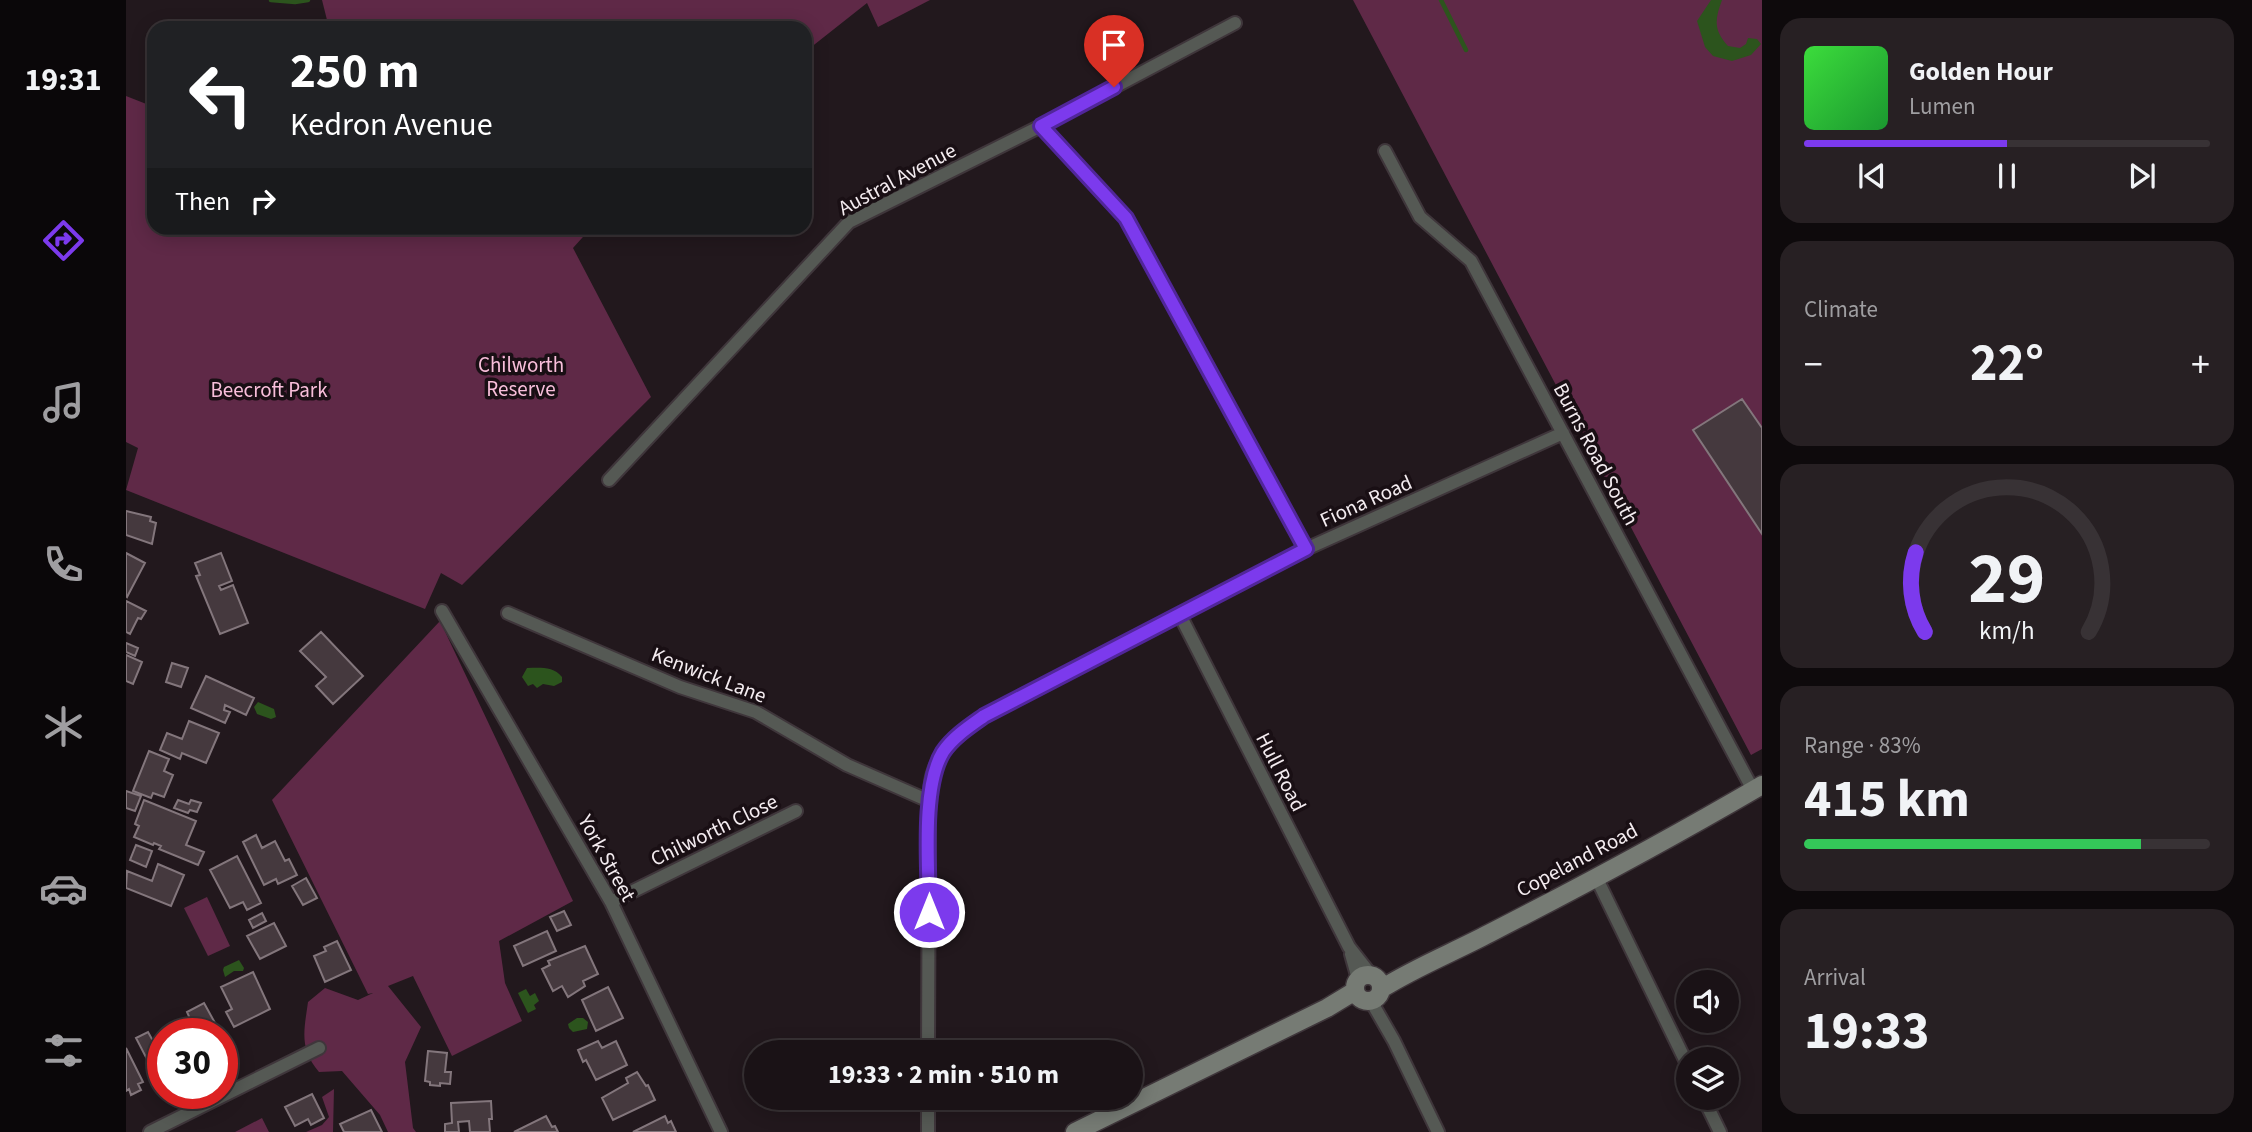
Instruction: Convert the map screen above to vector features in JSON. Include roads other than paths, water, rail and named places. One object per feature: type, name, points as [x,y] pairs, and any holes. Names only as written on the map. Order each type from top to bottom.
[{"type":"main road","name":"Copeland Road","points":[[1075,1132],[1327,1008],[1487,934],[1758,788]]},
{"type":"street","name":"Austral Avenue","points":[[609,480],[849,222],[1041,126],[1235,23]]},
{"type":"street","points":[[1041,126],[1126,218],[1306,549]]},
{"type":"street","name":"Burns Road South","points":[[1385,151],[1420,217],[1471,261],[1758,788]]},
{"type":"street","name":"Fiona Road","points":[[929,1040],[929,801],[932,774],[944,750],[962,732],[984,716],[1306,549],[1563,433]]},
{"type":"street","name":"York Street","points":[[442,611],[611,902],[722,1132]]},
{"type":"street","name":"Kenwick Lane","points":[[508,613],[680,687],[756,712],[847,765],[929,801]]},
{"type":"street","name":"Hull Road","points":[[1180,615],[1349,947],[1438,1132]]},
{"type":"street","name":"Chilworth Close","points":[[611,902],[796,811]]},
{"type":"street","points":[[1596,877],[1678,1047]]},
{"type":"street","points":[[150,1132],[319,1048]]},
{"type":"street","points":[[928,1110],[928,1132]]},
{"type":"street","points":[[1709,1110],[1720,1132]]},
{"type":"waterway","points":[[271,0],[308,0]]},
{"type":"waterway","points":[[1441,0],[1466,50]]},
{"type":"park label","name":"Chilworth Reserve","points":[[521,377]]},
{"type":"park label","name":"Beecroft Park","points":[[269,390]]}]
